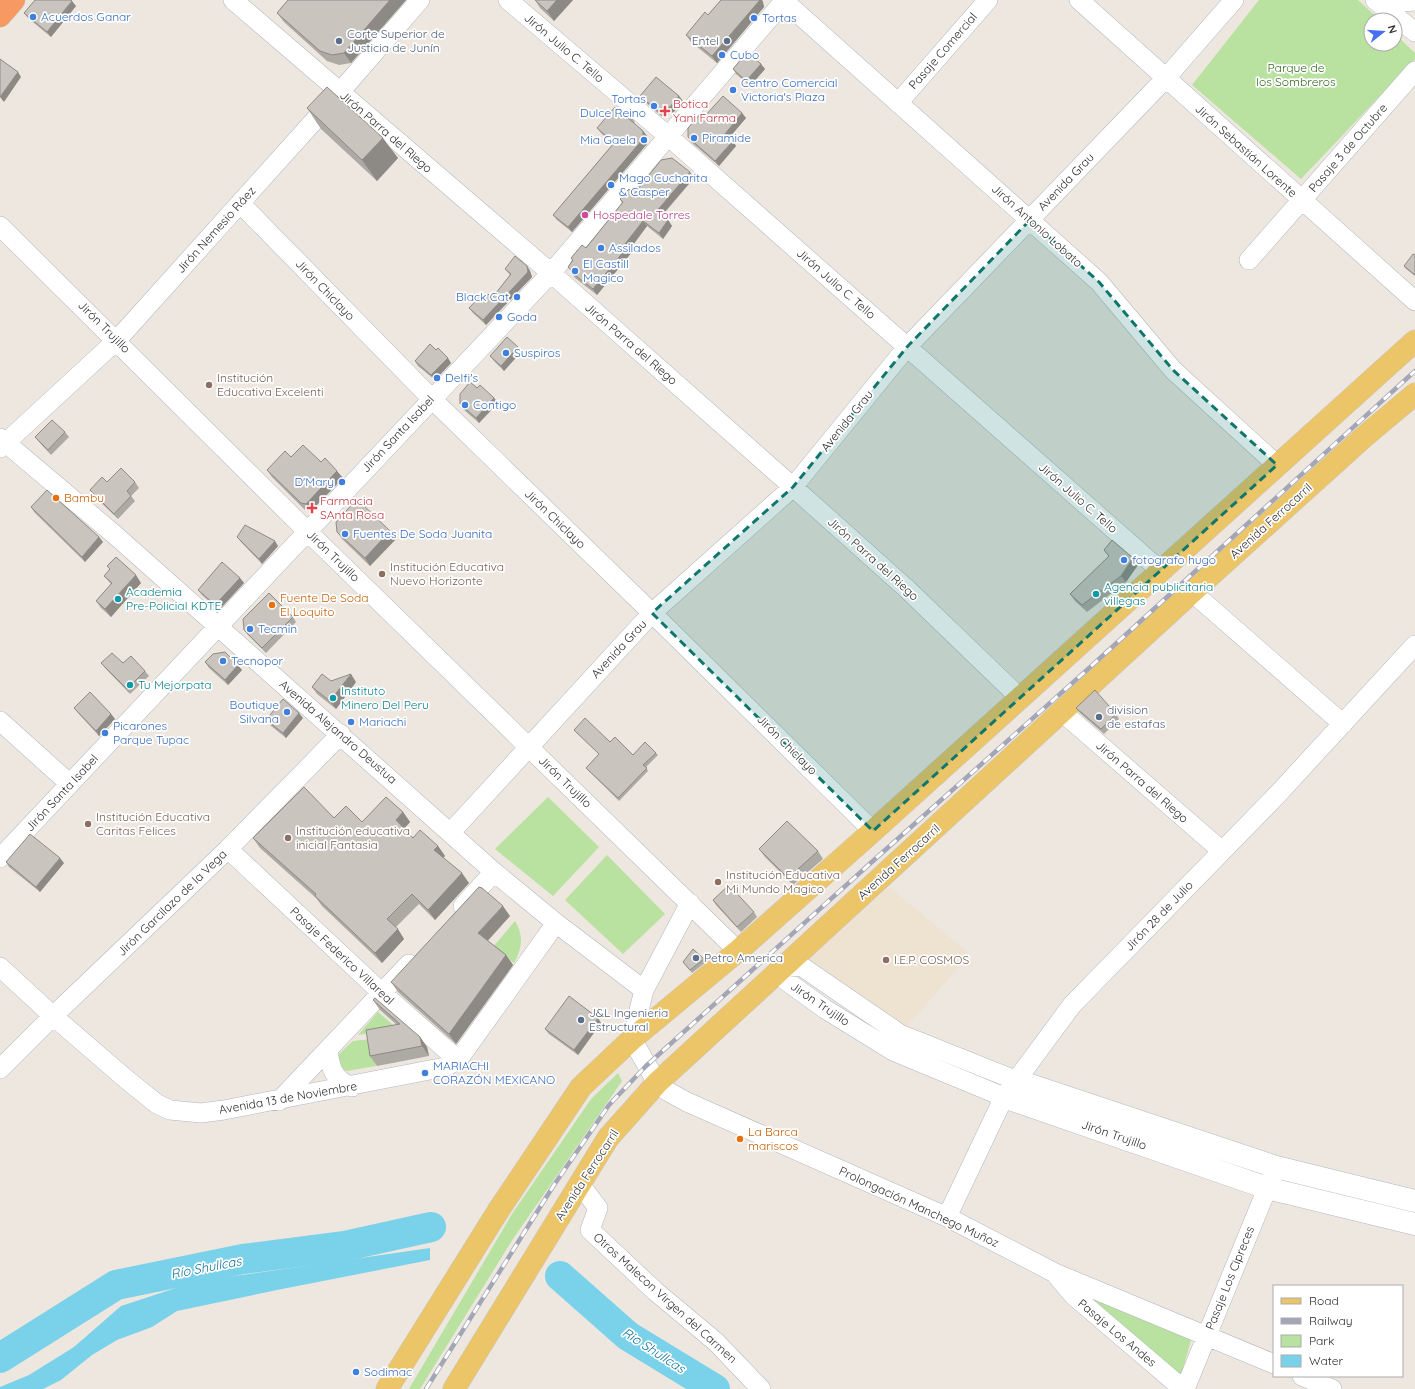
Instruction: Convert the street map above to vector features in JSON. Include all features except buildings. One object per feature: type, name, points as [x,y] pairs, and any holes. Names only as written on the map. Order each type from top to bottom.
[{"type":"highway","points":[[0,16],[14,0]]},
{"type":"main road","points":[[387,1389],[498,1211],[581,1087],[632,1039],[738,951],[873,831],[1415,340]]},
{"type":"main road","name":"Avenida Ferrocarril","points":[[454,1389],[608,1138],[657,1083],[788,970],[1192,592],[1364,436],[1415,394]]},
{"type":"street","name":"Jirón Parra del Riego","points":[[233,0],[551,273],[907,588],[1020,698]]},
{"type":"street","name":"Jirón Nemesio Ráez","points":[[2,443],[117,340],[340,92],[420,0]]},
{"type":"street","name":"Jirón Julio C. Tello","points":[[508,0],[668,136],[1161,571]]},
{"type":"street","name":"Jirón Santa Isabel","points":[[0,858],[551,273],[784,0]]},
{"type":"street","name":"Jirón Antonio Lobato","points":[[784,0],[1099,282],[1172,370],[1277,465]]},
{"type":"street","name":"Pasaje Comercial","points":[[898,103],[988,0]]},
{"type":"street","name":"Jirón Sebastián Lorente","points":[[1079,0],[1165,79],[1415,301]]},
{"type":"street","name":"Avenida Grau","points":[[451,832],[652,613],[793,487],[907,347],[1165,79],[1234,0]]},
{"type":"street","points":[[1378,2],[1415,1]]},
{"type":"street","points":[[1378,2],[1415,32]]},
{"type":"street","name":"Pasaje 3 de Octubre","points":[[1249,260],[1415,71]]},
{"type":"street","name":"Jirón Chiclayo","points":[[240,203],[432,399],[873,831]]},
{"type":"street","name":"Jirón Trujillo","points":[[0,226],[117,340],[307,531],[738,951]]},
{"type":"street","name":"Avenida Alejandro Deustua","points":[[2,443],[218,626],[451,832],[494,872],[556,923],[644,990]]},
{"type":"street","points":[[1192,592],[1343,724]]},
{"type":"street","name":"Jirón 28 de Julio","points":[[947,1217],[1009,1089],[1072,1005],[1222,851],[1343,724],[1415,645]]},
{"type":"street","name":"Jirón Parra del Riego","points":[[1062,712],[1222,851]]},
{"type":"street","points":[[0,722],[70,784]]},
{"type":"street","name":"Jirón Garcilazo de la Vega","points":[[0,1069],[53,1016],[228,849],[340,734]]},
{"type":"street","name":"Pasaje Federico Villareal","points":[[228,849],[382,993],[458,1060]]},
{"type":"street","points":[[449,920],[494,872]]},
{"type":"street","points":[[632,1039],[644,990],[690,903]]},
{"type":"street","points":[[458,1060],[556,923]]},
{"type":"street","points":[[279,1101],[420,953]]},
{"type":"street","name":"Avenida 13 de Noviembre","points":[[0,966],[53,1016],[143,1093],[170,1110],[201,1113],[279,1101],[445,1067],[458,1060]]},
{"type":"street","name":"Jirón Trujillo","points":[[788,970],[900,1034],[1009,1089],[1267,1188],[1415,1224]]},
{"type":"street","name":"Prolongación Manchego Muñoz","points":[[632,1039],[657,1083],[666,1091],[687,1102],[947,1217],[1055,1273],[1273,1364]]},
{"type":"street","points":[[328,1050],[331,1067],[334,1074],[338,1080],[352,1087]]},
{"type":"street","name":"Jirón Trujillo","points":[[1009,1089],[1276,1167],[1415,1201]]},
{"type":"street","name":"Pasaje Los Cipreces","points":[[1184,1389],[1276,1167]]},
{"type":"street","name":"Otros Malecon Virgen del Carmen","points":[[580,1183],[598,1208],[590,1230],[655,1291],[716,1342],[761,1389]]},
{"type":"street","name":"Pasaje Los Andes","points":[[1055,1273],[1074,1296],[1184,1389]]},
{"type":"street","points":[[1304,1377],[1332,1389]]},
{"type":"highlighted area","points":[[1030,220],[1099,282],[1173,370],[1277,465],[873,831],[652,613],[793,487],[907,347]]},
{"type":"shaded area","name":"I.E.P. COSMOS","points":[[889,887],[970,954],[895,1040],[794,973]]},
{"type":"green space","name":"Parque de los Sombreros","points":[[1259,0],[1358,0],[1371,12],[1363,12],[1363,52],[1403,52],[1403,42],[1415,53],[1415,59],[1301,179],[1192,85]]},
{"type":"green space","points":[[548,797],[599,847],[553,896],[495,849]]},
{"type":"green space","points":[[607,855],[665,914],[623,954],[565,900]]},
{"type":"green space","points":[[515,921],[520,932],[521,942],[519,952],[514,963],[493,947]]},
{"type":"green space","points":[[378,1012],[398,1029],[358,1035]]},
{"type":"green space","points":[[371,1039],[376,1066],[347,1071],[341,1067],[339,1062],[339,1054],[353,1041]]},
{"type":"green space","points":[[618,1073],[622,1081],[513,1239],[420,1389],[409,1389],[512,1214],[591,1099]]},
{"type":"green space","points":[[1086,1292],[1191,1340],[1180,1379],[1085,1296]]},
{"type":"water","points":[[430,1248],[430,1260],[177,1311],[152,1327],[117,1340],[92,1355],[61,1380],[43,1389],[0,1389],[0,1387],[29,1375],[74,1347],[121,1306],[194,1282]]},
{"type":"waterway","name":"Río Shullcas","points":[[0,1358],[116,1285],[243,1259],[345,1246],[431,1227]]},
{"type":"waterway","name":"Rio Shullcas","points":[[560,1276],[628,1336],[715,1389]]},
{"type":"railway","points":[[426,1389],[554,1185],[609,1105],[646,1066],[1087,670],[1415,371]]},
{"type":"place","name":"Acuerdos Ganar","points":[[33,17]]},
{"type":"place","name":"Tortas","points":[[754,18]]},
{"type":"place","name":"Corte Superior de Justicia de Junín","points":[[339,41]]},
{"type":"place","name":"Entel","points":[[727,41]]},
{"type":"place","name":"Cubo","points":[[722,55]]},
{"type":"place","name":"Centro Comercial Victoria's Plaza","points":[[733,90]]},
{"type":"place","name":"Tortas Dulce Reino","points":[[654,106]]},
{"type":"place","name":"Botica Yani Farma","points":[[665,111]]},
{"type":"place","name":"Piramide","points":[[694,138]]},
{"type":"place","name":"Mia Gaela","points":[[644,140]]},
{"type":"place","name":"Mago Cucharita & Casper","points":[[611,185]]},
{"type":"place","name":"Hospedale Torres","points":[[585,215]]},
{"type":"place","name":"Assilados","points":[[601,248]]},
{"type":"place","name":"El Castill Magico","points":[[575,271]]},
{"type":"place","name":"Black Cat","points":[[517,297]]},
{"type":"place","name":"Goda","points":[[499,317]]},
{"type":"place","name":"Suspiros","points":[[506,353]]},
{"type":"place","name":"Delfi's","points":[[437,378]]},
{"type":"place","name":"Institución Educativa Excelenti","points":[[209,385]]},
{"type":"place","name":"Contigo","points":[[465,405]]},
{"type":"place","name":"D'Mary","points":[[342,482]]},
{"type":"place","name":"Bambu","points":[[56,498]]},
{"type":"place","name":"Farmacia SAnta Rosa","points":[[312,508]]},
{"type":"place","name":"Fuentes De Soda Juanita","points":[[345,534]]},
{"type":"place","name":"fotografo hugo","points":[[1124,560]]},
{"type":"place","name":"Institución Educativa Nuevo Horizonte","points":[[382,574]]},
{"type":"place","name":"Agencia publicitaria villegas","points":[[1096,594]]},
{"type":"place","name":"Academia Pre-Policial KDTE","points":[[118,599]]},
{"type":"place","name":"Fuente De Soda El Loquito","points":[[272,605]]},
{"type":"place","name":"Tecmin","points":[[250,629]]},
{"type":"place","name":"Tecnopor","points":[[223,661]]},
{"type":"place","name":"Tu Mejorpata","points":[[130,685]]},
{"type":"place","name":"Instituto Minero Del Peru","points":[[333,698]]},
{"type":"place","name":"Boutique Silvana","points":[[287,712]]},
{"type":"place","name":"division de estafas","points":[[1099,717]]},
{"type":"place","name":"Mariachi","points":[[351,722]]},
{"type":"place","name":"Picarones Parque Tupac","points":[[105,733]]},
{"type":"place","name":"Institución Educativa Caritas Felices","points":[[88,824]]},
{"type":"place","name":"Institución educativa inicial Fantasia","points":[[288,838]]},
{"type":"place","name":"Institución Educativa Mi Mundo Magico","points":[[718,882]]},
{"type":"place","name":"Petro America","points":[[696,958]]},
{"type":"place","name":"I.E.P. COSMOS","points":[[886,960]]},
{"type":"place","name":"J&L Ingenieria Estructural","points":[[581,1020]]},
{"type":"place","name":"MARIACHI CORAZÓN MEXICANO","points":[[425,1073]]},
{"type":"place","name":"La Barca mariscos","points":[[740,1139]]},
{"type":"place","name":"Sodimac","points":[[356,1372]]}]
